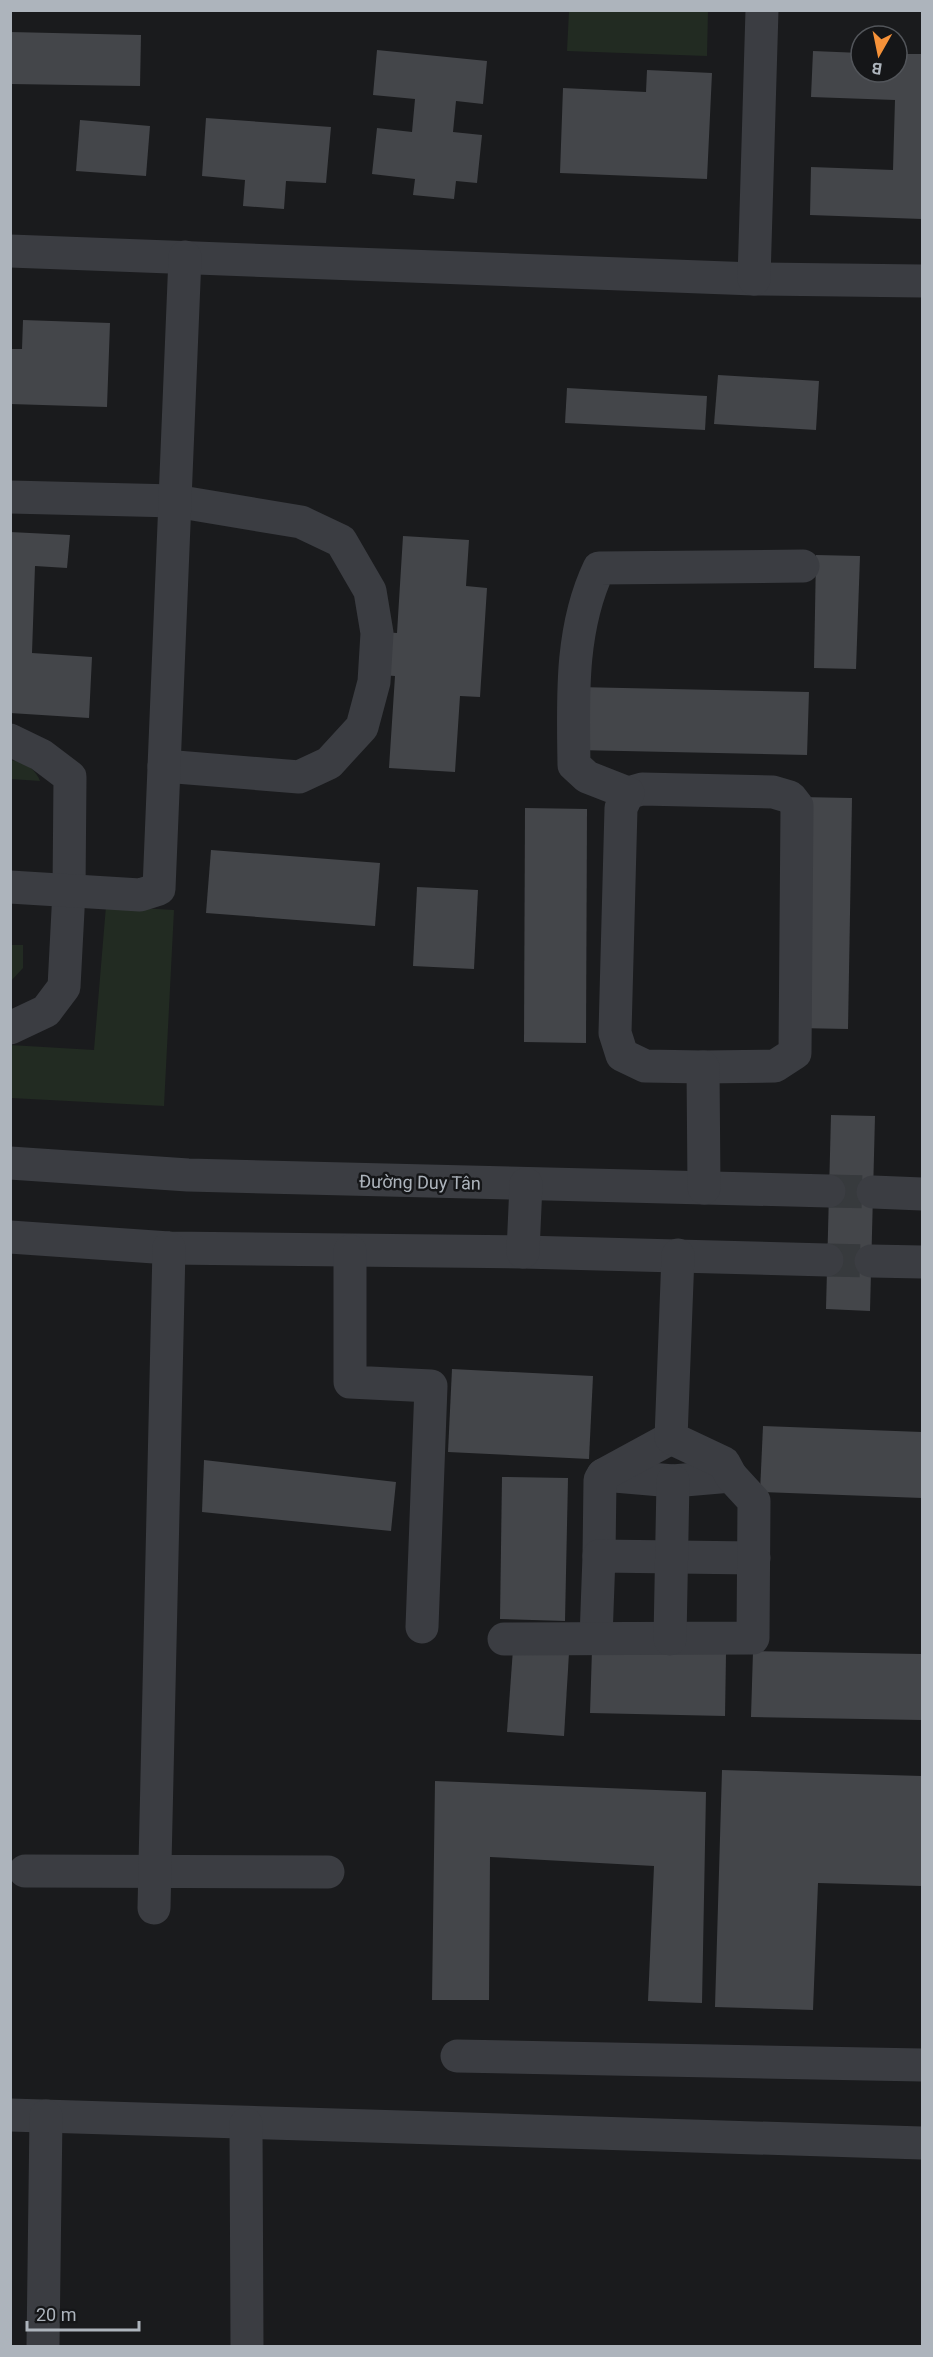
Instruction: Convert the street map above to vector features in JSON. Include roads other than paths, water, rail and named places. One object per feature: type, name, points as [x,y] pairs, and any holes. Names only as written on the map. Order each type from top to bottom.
[{"type":"street","points":[[754,279],[762,10]]},
{"type":"street","points":[[10,251],[754,279],[922,281]]},
{"type":"street","points":[[10,887],[140,895],[159,889],[185,257]]},
{"type":"street","points":[[10,497],[175,501],[301,522],[341,541],[370,591],[376,633],[374,682],[362,727],[329,762],[299,777],[164,766]]},
{"type":"street","points":[[628,793],[621,808],[615,1032],[622,1055],[645,1066],[775,1066],[795,1053],[797,806],[790,797],[773,792],[642,789],[628,793],[587,777],[574,765],[572,676],[587,593],[599,568],[803,566]]},
{"type":"street","points":[[10,740],[41,755],[70,777],[69,891],[64,987],[46,1011],[10,1028]]},
{"type":"street","points":[[703,1067],[704,1188]]},
{"type":"street","name":"Đường Duy Tân","points":[[10,1163],[188,1175],[829,1191]]},
{"type":"street","points":[[523,1252],[526,1184]]},
{"type":"street","points":[[873,1192],[922,1194]]},
{"type":"street","points":[[10,1237],[169,1248],[523,1252],[827,1260]]},
{"type":"street","points":[[154,1908],[169,1248]]},
{"type":"street","points":[[350,1251],[350,1382],[431,1386],[422,1627]]},
{"type":"street","points":[[671,1438],[678,1255]]},
{"type":"street","points":[[871,1261],[922,1262]]},
{"type":"street","points":[[596,1638],[600,1479],[603,1475],[671,1438]]},
{"type":"street","points":[[504,1639],[753,1638],[754,1501],[731,1476],[724,1463],[671,1438]]},
{"type":"street","points":[[603,1475],[673,1481],[731,1476]]},
{"type":"street","points":[[670,1639],[673,1481]]},
{"type":"street","points":[[599,1556],[754,1558]]},
{"type":"street","points":[[25,1871],[328,1872]]},
{"type":"street","points":[[457,2056],[922,2065]]},
{"type":"street","points":[[10,2115],[922,2143]]},
{"type":"street","points":[[43,2346],[46,2116]]},
{"type":"street","points":[[246,2124],[248,2346]]},
{"type":"tunnel","points":[[829,1191],[873,1192]]},
{"type":"tunnel","points":[[827,1260],[871,1261]]}]
